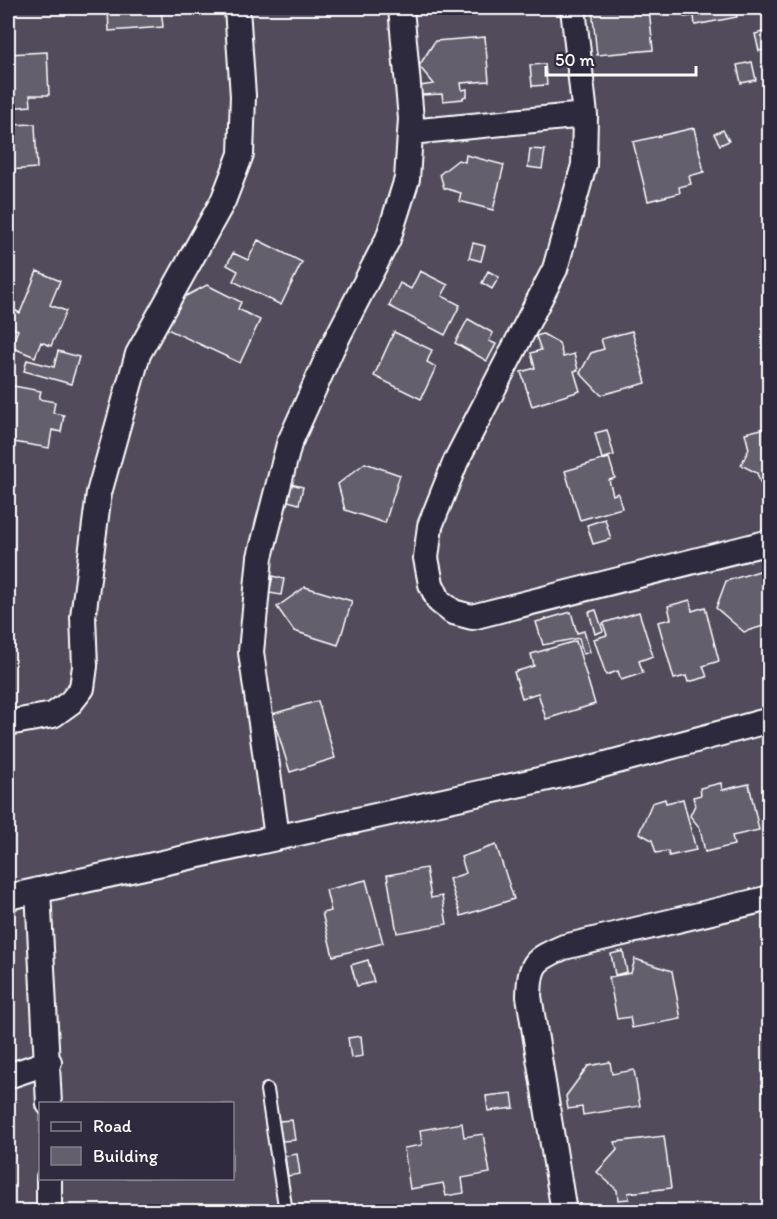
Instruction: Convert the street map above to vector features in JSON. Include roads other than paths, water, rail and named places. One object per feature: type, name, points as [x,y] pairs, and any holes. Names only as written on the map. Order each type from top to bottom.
[{"type":"street","points":[[8,723],[53,715],[71,702],[82,688],[85,666],[83,617],[99,493],[138,354],[223,201],[241,154],[243,96],[237,8]]},
{"type":"street","points":[[277,837],[252,652],[260,556],[289,444],[333,348],[388,239],[407,179],[410,132],[401,8]]},
{"type":"street","points":[[573,8],[585,115],[584,165],[555,269],[456,461],[430,526],[426,558],[431,584],[439,601],[453,612],[472,617],[770,542]]},
{"type":"street","points":[[410,132],[585,115]]},
{"type":"street","points":[[8,897],[580,771],[770,720]]},
{"type":"street","points":[[38,890],[49,1062],[49,1102]]},
{"type":"street","points":[[564,1212],[529,996],[530,975],[540,957],[564,947],[770,898]]},
{"type":"street","points":[[8,1076],[49,1062]]},
{"type":"street","points":[[49,1180],[49,1212]]},
{"type":"lane","points":[[267,1090],[286,1212]]}]
